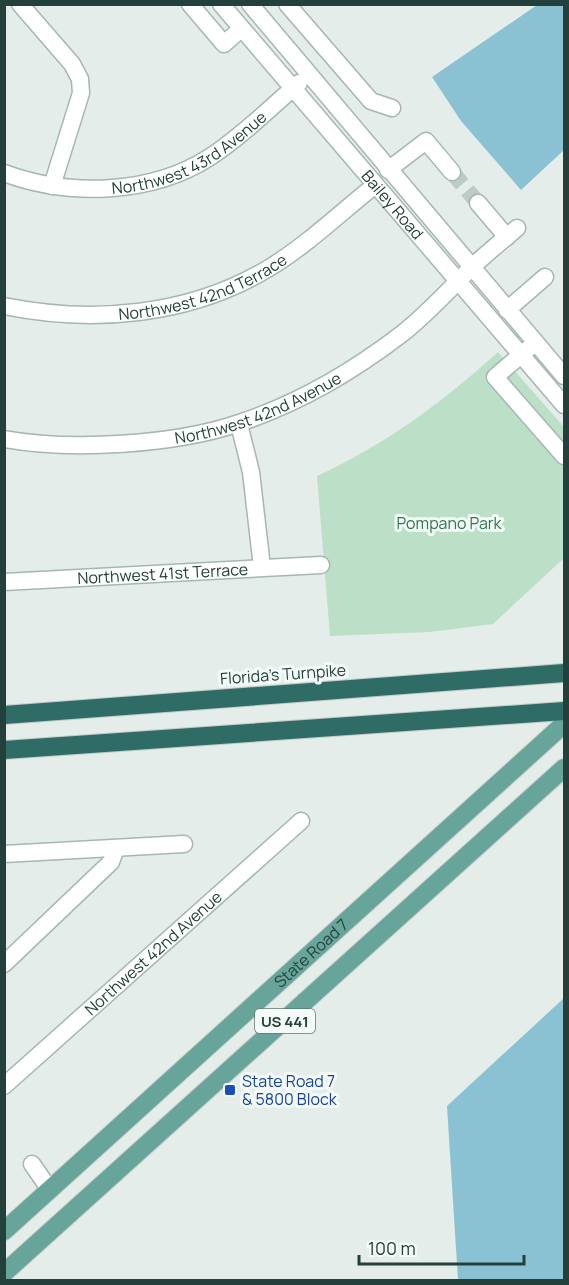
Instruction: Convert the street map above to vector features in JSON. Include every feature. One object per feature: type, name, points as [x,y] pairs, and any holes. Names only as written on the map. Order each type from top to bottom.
[{"type":"highway","name":"Florida's Turnpike","points":[[4,715],[564,673]]},
{"type":"highway","points":[[4,750],[564,711]]},
{"type":"main road","name":"State Road 7","points":[[4,1231],[564,724]]},
{"type":"main road","name":"State Road 7","points":[[4,1274],[564,768]]},
{"type":"street","points":[[21,4],[72,64],[80,79],[81,93],[52,186]]},
{"type":"street","points":[[190,4],[224,44],[241,29]]},
{"type":"street","name":"Bailey Road","points":[[220,4],[564,405]]},
{"type":"street","name":"Bailey Road","points":[[250,4],[564,376]]},
{"type":"street","points":[[287,4],[371,101],[392,108]]},
{"type":"street","name":"Northwest 43rd Avenue","points":[[4,173],[52,186],[93,190],[128,186],[170,175],[209,157],[309,75]]},
{"type":"street","points":[[388,170],[426,141],[452,172]]},
{"type":"street","name":"Northwest 42nd Terrace","points":[[4,306],[36,312],[91,317],[151,311],[203,298],[269,268],[374,186]]},
{"type":"street","name":"Northwest 42nd Avenue","points":[[4,439],[32,444],[116,445],[174,437],[238,424],[300,398],[356,366],[404,332],[471,268],[512,233],[478,203]]},
{"type":"street","points":[[507,310],[545,277]]},
{"type":"street","points":[[536,342],[495,377],[564,456]]},
{"type":"street","points":[[238,424],[251,472],[262,567]]},
{"type":"street","name":"Northwest 41st Terrace","points":[[4,582],[321,565]]},
{"type":"street","name":"Northwest 42nd Avenue","points":[[4,1086],[301,820]]},
{"type":"street","points":[[4,854],[184,844]]},
{"type":"street","points":[[4,964],[111,862],[116,848]]},
{"type":"street","points":[[32,1164],[50,1190]]},
{"type":"green space","name":"Pompano Park","points":[[498,352],[564,427],[564,558],[493,624],[430,632],[330,636],[317,476],[343,464],[412,421]]},
{"type":"water","points":[[537,5],[564,5],[564,150],[521,190],[461,121],[432,77]]},
{"type":"water","points":[[564,998],[564,1280],[458,1280],[447,1106]]},
{"type":"tunnel","points":[[452,172],[478,203]]},
{"type":"place","name":"State Road 7 & 5800 Block","points":[[230,1090]]}]
